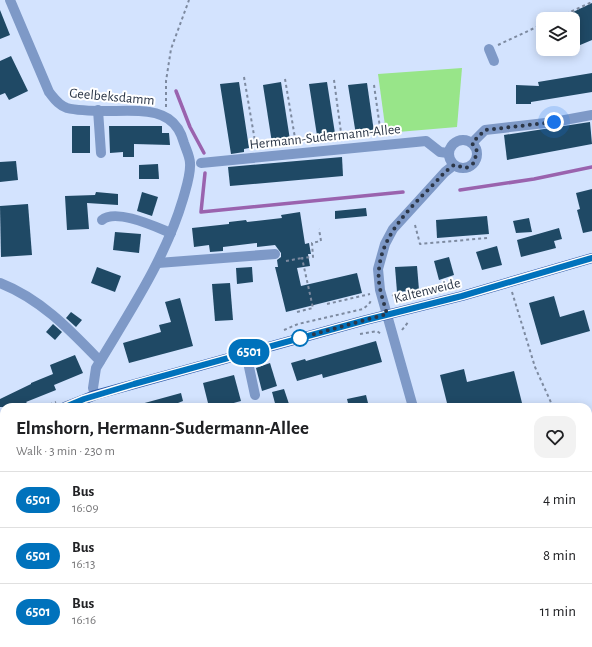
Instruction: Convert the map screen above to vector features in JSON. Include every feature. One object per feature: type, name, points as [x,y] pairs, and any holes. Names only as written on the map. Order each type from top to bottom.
[{"type":"main road","name":"Kaltenweide","points":[[85,403],[95,395],[387,314],[462,296],[509,281],[592,258]]},
{"type":"street","name":"Geelbeksdamm","points":[[10,0],[49,92],[56,102],[66,108],[140,111],[166,116],[175,123],[182,135],[190,164],[187,186],[171,233],[158,263],[96,368],[94,379],[95,395]]},
{"type":"street","points":[[489,49],[494,60]]},
{"type":"street","points":[[98,110],[101,153]]},
{"type":"street","points":[[472,143],[485,130],[554,122],[592,114]]},
{"type":"street","points":[[464,139],[472,143],[477,151],[474,163],[466,168],[454,165],[449,160],[449,148],[455,142],[464,139]]},
{"type":"street","name":"Hermann-Sudermann-Allee","points":[[200,163],[382,144],[426,141],[440,152],[448,153]]},
{"type":"street","points":[[412,403],[380,290],[378,270],[385,244],[393,229],[404,215],[445,172],[454,165]]},
{"type":"street","points":[[102,220],[111,215],[121,216],[171,233]]},
{"type":"street","points":[[158,263],[275,254]]},
{"type":"street","points":[[0,283],[18,290],[47,308],[100,361]]},
{"type":"street","points":[[246,353],[255,396]]},
{"type":"path","points":[[166,116],[166,81],[171,49],[189,0]]},
{"type":"path","points":[[570,12],[592,2]]},
{"type":"path","points":[[489,49],[536,27]]},
{"type":"path","points":[[244,77],[258,157]]},
{"type":"path","points":[[285,79],[298,153]]},
{"type":"path","points":[[334,80],[343,149]]},
{"type":"path","points":[[374,85],[382,144]]},
{"type":"path","points":[[415,225],[420,244],[487,238]]},
{"type":"path","points":[[286,261],[313,257],[312,243],[321,241],[319,229]]},
{"type":"path","points":[[297,312],[313,308],[302,258]]},
{"type":"path","points":[[509,281],[535,367],[550,403]]},
{"type":"path","points":[[327,304],[373,293]]},
{"type":"green space","points":[[462,68],[457,127],[386,133],[378,74]]},
{"type":"building","points":[[592,3],[592,40],[580,45],[580,12],[573,12]]},
{"type":"building","points":[[0,10],[10,35],[0,39]]},
{"type":"building","points":[[11,56],[28,91],[9,100],[5,93],[0,95],[0,61]]},
{"type":"building","points":[[592,73],[592,92],[531,102],[531,104],[516,104],[516,85],[539,86],[538,82]]},
{"type":"building","points":[[239,82],[249,148],[244,149],[244,152],[231,154],[220,84]]},
{"type":"building","points":[[281,82],[290,140],[272,143],[263,85]]},
{"type":"building","points":[[327,82],[336,140],[318,142],[309,84]]},
{"type":"building","points":[[367,83],[374,132],[356,135],[348,85]]},
{"type":"building","points":[[590,122],[592,144],[507,160],[504,135]]},
{"type":"building","points":[[72,126],[90,126],[90,153],[72,153]]},
{"type":"building","points":[[109,126],[162,126],[162,133],[169,133],[170,145],[134,144],[134,157],[123,157],[123,152],[110,153]]},
{"type":"building","points":[[342,157],[343,176],[230,186],[228,167]]},
{"type":"building","points":[[16,161],[18,180],[0,182],[0,162]]},
{"type":"building","points":[[158,164],[159,179],[139,179],[139,165]]},
{"type":"building","points":[[592,189],[592,231],[583,233],[577,210],[580,209],[576,193]]},
{"type":"building","points":[[96,192],[118,194],[118,205],[87,203],[89,229],[67,230],[65,196],[95,195]]},
{"type":"building","points":[[142,192],[158,197],[152,216],[137,211]]},
{"type":"building","points":[[28,204],[32,255],[1,257],[0,206]]},
{"type":"building","points":[[366,208],[367,216],[335,219],[335,211]]},
{"type":"building","points":[[300,212],[305,244],[309,243],[311,254],[308,254],[310,266],[297,268],[301,286],[357,273],[362,293],[286,312],[275,267],[278,267],[277,260],[281,257],[281,253],[275,245],[257,247],[257,243],[223,247],[223,251],[210,252],[209,245],[194,247],[192,228],[229,224],[229,222],[246,220],[247,222],[282,218],[281,215]]},
{"type":"building","points":[[487,216],[489,234],[437,238],[436,220]]},
{"type":"building","points":[[529,218],[532,232],[516,233],[513,221]]},
{"type":"building","points":[[559,228],[562,239],[554,241],[556,248],[521,257],[517,240]]},
{"type":"building","points":[[115,232],[141,234],[139,253],[113,250]]},
{"type":"building","points":[[497,246],[502,265],[482,270],[476,252]]},
{"type":"building","points":[[449,257],[454,275],[439,280],[434,261]]},
{"type":"building","points":[[417,266],[419,290],[397,292],[395,267]]},
{"type":"building","points":[[97,267],[121,276],[115,292],[91,283]]},
{"type":"building","points":[[252,267],[253,282],[237,284],[236,268]]},
{"type":"building","points":[[230,283],[233,320],[215,321],[212,284]]},
{"type":"building","points":[[554,296],[560,317],[584,310],[590,331],[541,345],[529,303]]},
{"type":"building","points":[[180,298],[193,346],[129,363],[123,343],[161,332],[159,325],[171,322],[165,302]]},
{"type":"building","points":[[71,312],[82,320],[76,327],[66,318]]},
{"type":"building","points":[[53,324],[62,332],[55,340],[46,332]]},
{"type":"building","points":[[376,341],[382,362],[323,378],[322,374],[297,381],[291,363],[305,359],[306,361]]},
{"type":"building","points":[[75,355],[83,373],[54,385],[56,390],[26,402],[27,403],[0,403],[0,399],[31,383],[53,374],[50,365]]},
{"type":"building","points":[[270,363],[277,386],[262,391],[256,368]]},
{"type":"building","points":[[464,369],[467,382],[514,371],[522,403],[447,403],[440,375]]},
{"type":"building","points":[[234,375],[241,401],[234,403],[208,403],[203,383]]},
{"type":"building","points":[[284,389],[289,403],[275,403],[272,392]]},
{"type":"building","points":[[181,393],[183,401],[178,403],[145,403]]},
{"type":"building","points":[[366,395],[368,403],[348,403],[347,399]]},
{"type":"waterway","points":[[176,91],[190,127],[204,153]]},
{"type":"waterway","points":[[460,190],[534,179],[592,167]]},
{"type":"waterway","points":[[205,173],[201,212],[403,192]]},
{"type":"bus line","name":"6501","points":[[74,403],[95,395],[134,384],[387,314],[462,296],[509,281],[592,258]]},
{"type":"route","points":[[300,338],[387,314],[380,290],[378,270],[385,244],[393,229],[404,215],[445,172],[454,165],[466,168],[474,163],[476,160],[477,151],[472,143],[485,130],[554,122]]}]
